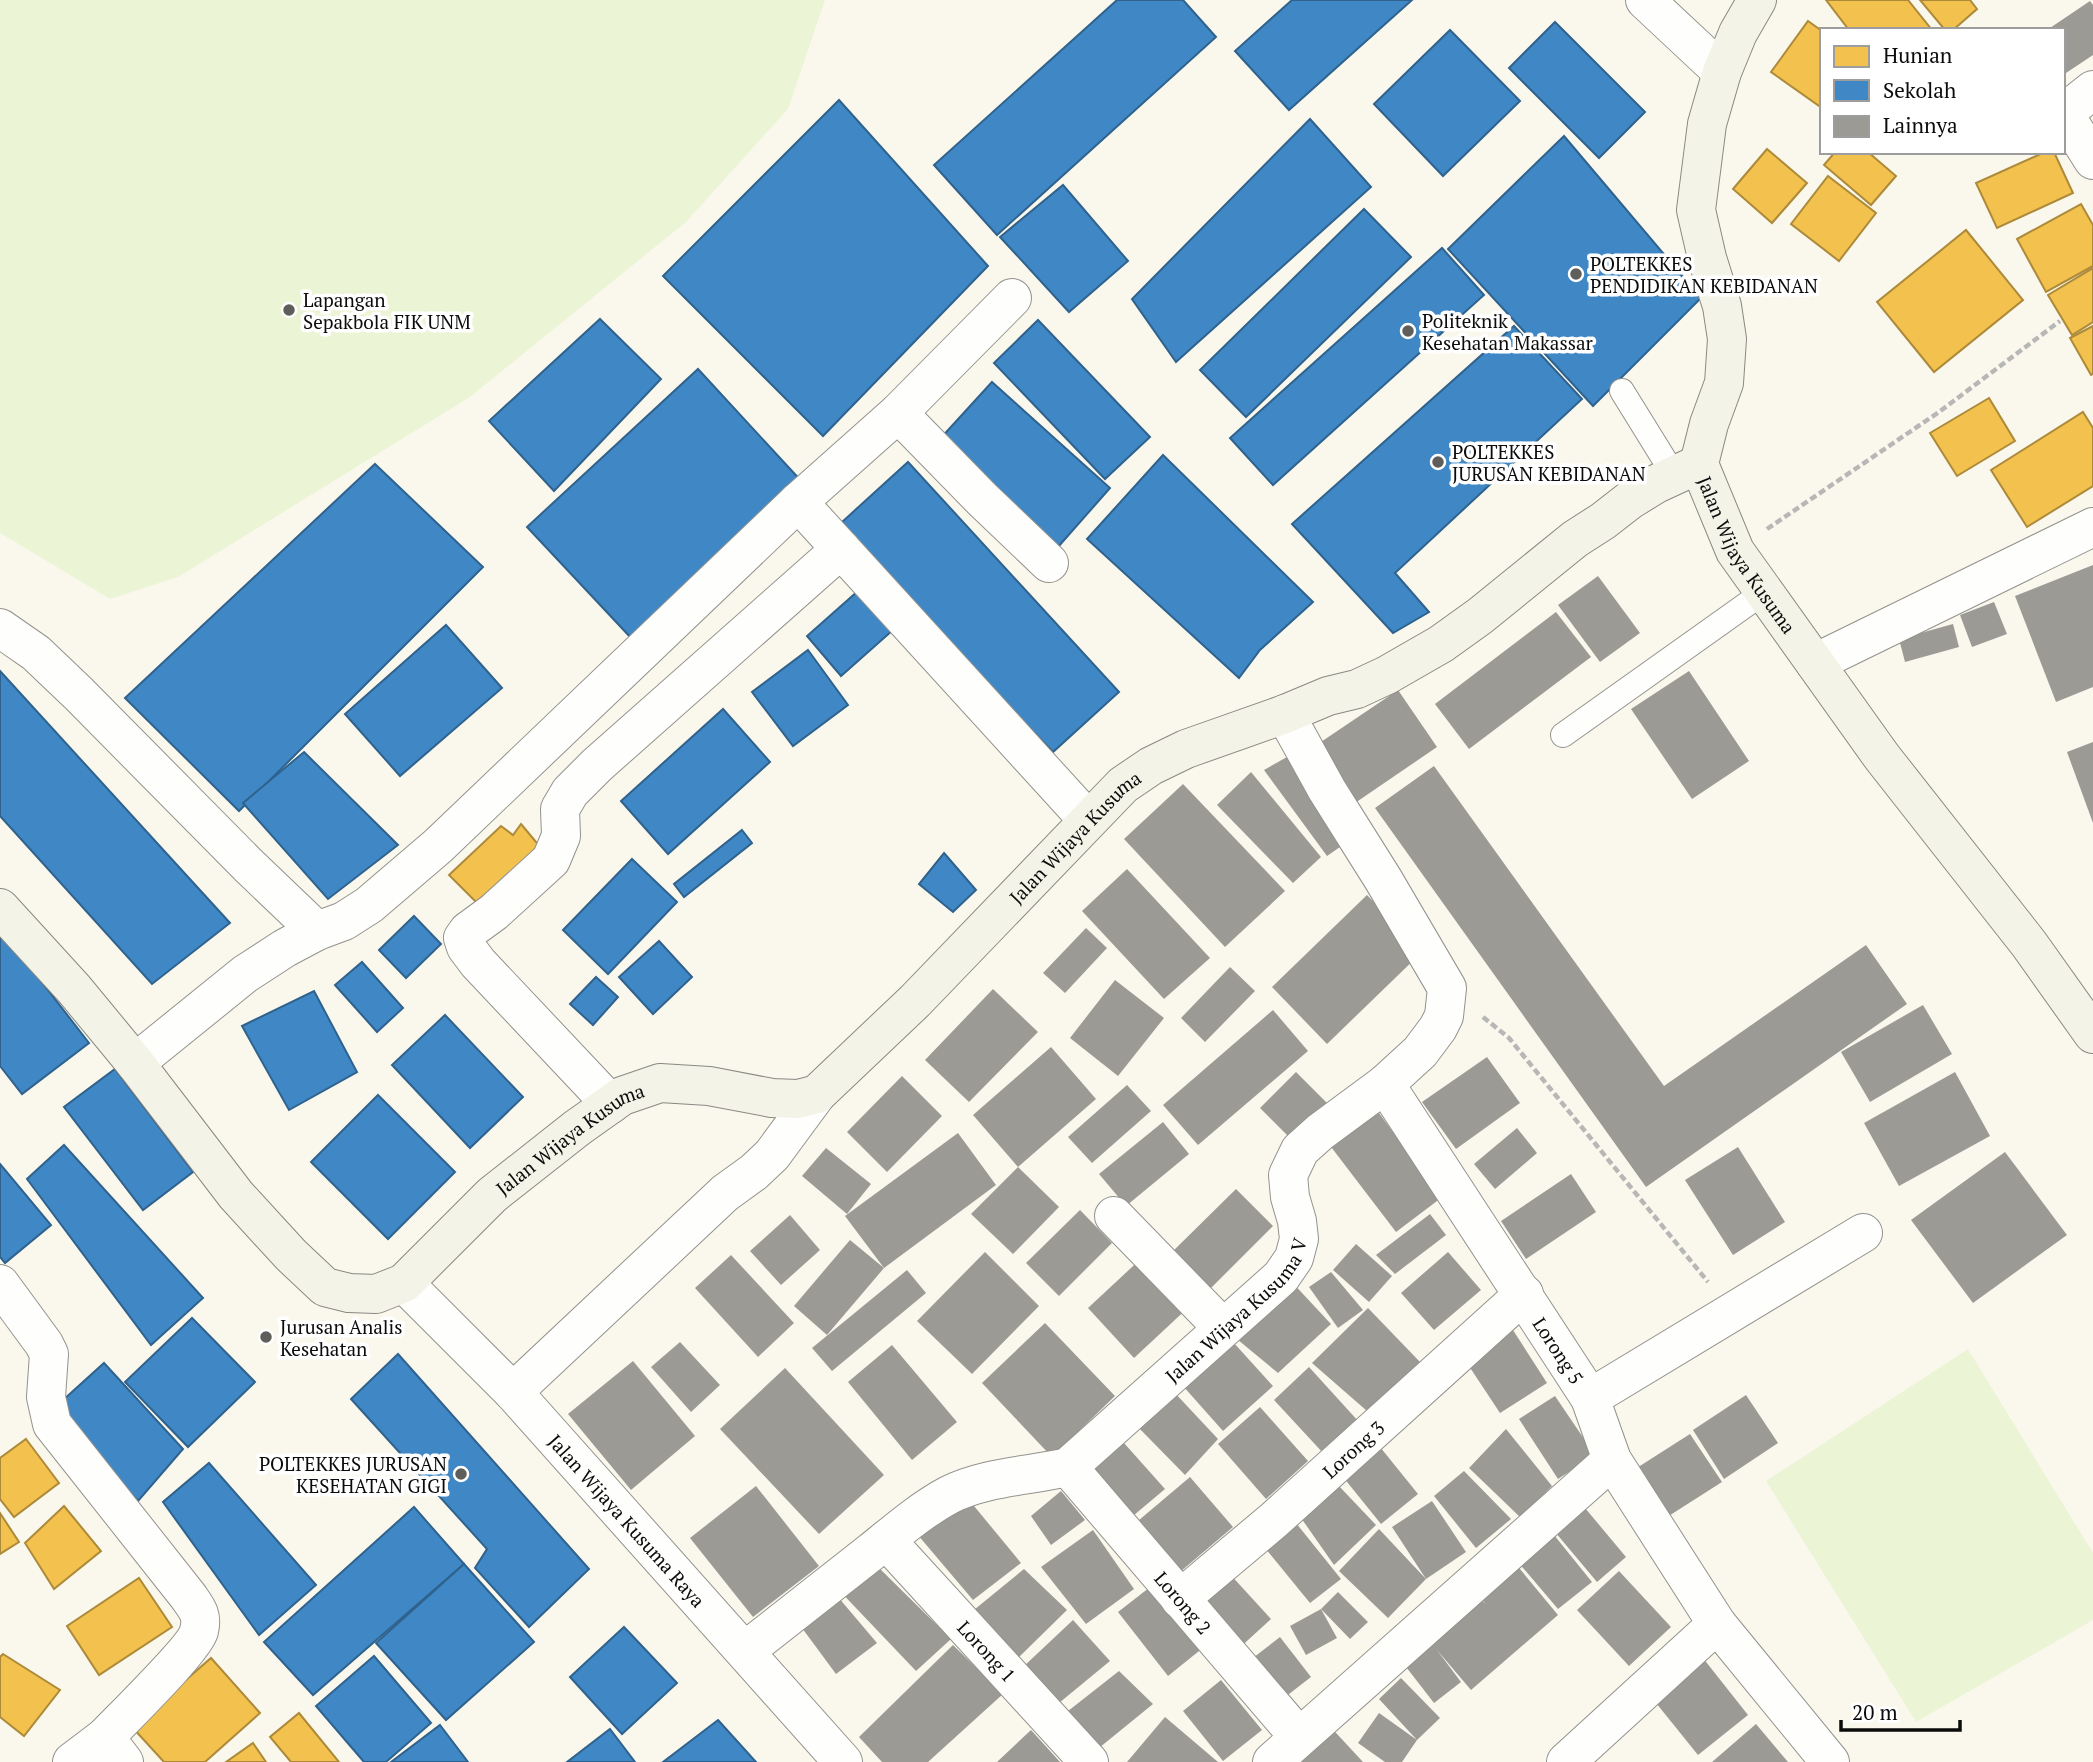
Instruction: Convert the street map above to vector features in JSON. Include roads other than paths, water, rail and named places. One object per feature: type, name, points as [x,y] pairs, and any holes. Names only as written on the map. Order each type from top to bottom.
[{"type":"street","points":[[1644,0],[1722,72]]},
{"type":"street","points":[[1687,469],[1709,424],[1724,383],[1727,339],[1722,306],[1696,210],[1707,124],[1722,72],[1738,33],[1757,0]]},
{"type":"street","points":[[2065,112],[2093,90]]},
{"type":"street","points":[[2065,115],[2093,160]]},
{"type":"street","points":[[135,1063],[245,975],[285,948],[317,931],[344,921],[369,905],[438,846],[798,502],[898,413],[1012,298]]},
{"type":"street","points":[[898,413],[1049,563]]},
{"type":"street","name":"Jalan Wijaya Kusuma","points":[[0,908],[74,989],[135,1063],[236,1195],[291,1255],[324,1287],[349,1293],[376,1294],[404,1283],[492,1195],[622,1096],[660,1083],[709,1086],[772,1098],[798,1099],[817,1094],[915,1001],[1123,785],[1151,766],[1186,749],[1328,696],[1357,689],[1387,675],[1480,616],[1575,539],[1630,500],[1687,469],[1735,551],[1882,757],[2029,944],[2093,1034]]},
{"type":"street","points":[[798,502],[1088,820]]},
{"type":"street","points":[[1815,663],[2093,527]]},
{"type":"street","points":[[611,1104],[478,962],[466,947],[463,938],[551,860],[561,836],[560,809],[570,792],[841,549]]},
{"type":"street","points":[[0,628],[36,653],[71,686],[317,931]]},
{"type":"street","name":"Jalan Wijaya Kusuma V","points":[[745,1651],[917,1516],[948,1496],[1003,1478],[1034,1475],[1068,1467],[1281,1277],[1294,1258],[1299,1239],[1288,1175],[1300,1150],[1385,1084],[1420,1052],[1438,1028],[1444,1016],[1447,988],[1327,790],[1285,714]]},
{"type":"street","name":"Lorong 5","points":[[1385,1084],[1590,1398],[1612,1460],[1717,1624],[1830,1762]]},
{"type":"street","points":[[513,1392],[725,1193],[772,1155],[817,1094]]},
{"type":"street","points":[[1114,1216],[1222,1327]]},
{"type":"street","points":[[1590,1398],[1863,1233]]},
{"type":"street","name":"Jalan Wijaya Kusuma Raya","points":[[404,1283],[513,1392],[843,1762]]},
{"type":"street","points":[[0,1284],[49,1354],[46,1397],[52,1424],[188,1596],[200,1615],[199,1633],[115,1749],[72,1762]]},
{"type":"street","name":"Lorong 3","points":[[1180,1599],[1274,1520],[1524,1294]]},
{"type":"street","points":[[1286,1750],[1612,1460]]},
{"type":"street","name":"Lorong 2","points":[[1068,1467],[1180,1599],[1286,1750]]},
{"type":"street","name":"Lorong 1","points":[[886,1540],[1089,1762]]},
{"type":"street","points":[[1566,1762],[1717,1624]]},
{"type":"lane","points":[[1622,391],[1687,469]]},
{"type":"lane","points":[[1563,735],[1764,592]]},
{"type":"place","name":"POLTEKKES PENDIDIKAN KEBIDANAN","points":[[1576,274]]},
{"type":"place","name":"Lapangan Sepakbola FIK UNM","points":[[289,310]]},
{"type":"place","name":"Politeknik Kesehatan Makassar","points":[[1408,331]]},
{"type":"place","name":"POLTEKKES JURUSAN KEBIDANAN","points":[[1438,462]]},
{"type":"place","name":"Jurusan Analis Kesehatan","points":[[266,1337]]},
{"type":"place","name":"POLTEKKES JURUSAN KESEHATAN GIGI","points":[[461,1474]]}]
